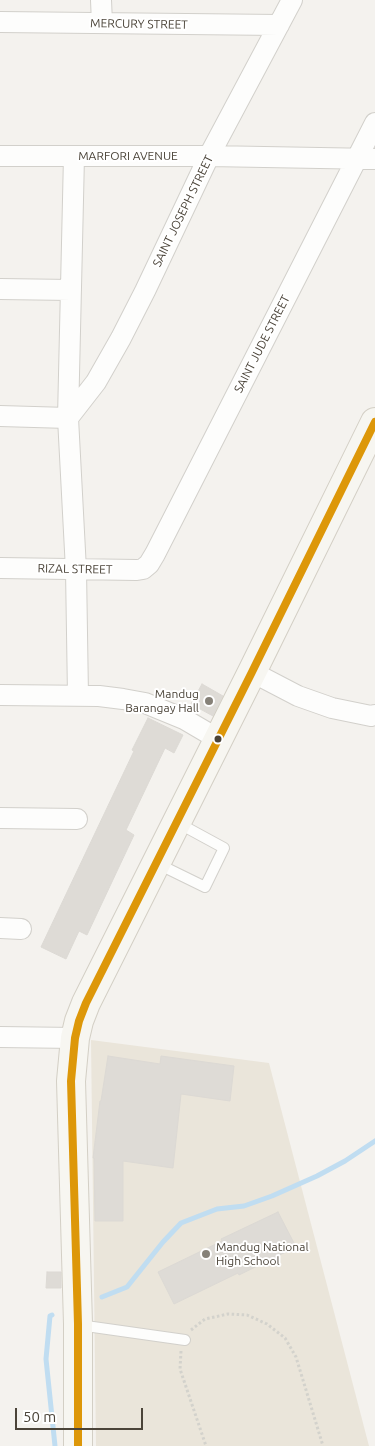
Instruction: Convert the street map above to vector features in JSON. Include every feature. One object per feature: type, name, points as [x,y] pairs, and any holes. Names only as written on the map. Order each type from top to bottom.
[{"type":"main road","points":[[78,1446],[78,1324],[71,1117],[71,1081],[75,1038],[86,1003],[375,422]]},
{"type":"street","points":[[101,0],[102,23]]},
{"type":"street","name":"SAINT JOSEPH STREET","points":[[68,418],[96,382],[120,338],[145,291],[209,156],[292,0]]},
{"type":"street","name":"MERCURY STREET","points":[[0,22],[279,25]]},
{"type":"street","name":"SAINT JUDE STREET","points":[[148,564],[366,159],[375,123]]},
{"type":"street","name":"MARFORI AVENUE","points":[[0,156],[209,156],[366,159]]},
{"type":"street","points":[[74,156],[68,418],[76,570],[78,696]]},
{"type":"street","points":[[0,289],[71,290]]},
{"type":"street","points":[[0,416],[68,418]]},
{"type":"street","name":"RIZAL STREET","points":[[0,568],[137,570],[143,569],[148,564]]},
{"type":"street","points":[[252,672],[298,696],[332,708],[374,715]]},
{"type":"street","points":[[0,695],[78,696],[123,699],[145,703],[184,719],[218,739]]},
{"type":"street","points":[[0,818],[77,819]]},
{"type":"street","points":[[0,928],[21,929]]},
{"type":"street","points":[[0,1037],[75,1038]]},
{"type":"lane","points":[[156,863],[205,887],[224,848],[177,823]]},
{"type":"lane","points":[[78,1324],[185,1340]]},
{"type":"path","points":[[206,1446],[180,1369],[180,1354],[185,1340],[192,1330],[205,1319],[228,1314],[247,1315],[267,1324],[285,1338],[296,1357],[323,1446]]},
{"type":"shaded area","name":"Mandug National High School","points":[[91,1040],[269,1063],[369,1446],[96,1446]]},
{"type":"building","name":"Mandug Barangay Hall","points":[[202,684],[223,696],[213,716],[191,704]]},
{"type":"building","points":[[148,718],[183,735],[174,753],[165,748],[126,830],[134,835],[87,935],[79,931],[66,959],[41,947]]},
{"type":"building","points":[[108,1056],[160,1064],[161,1056],[234,1066],[230,1101],[181,1094],[173,1168],[123,1161],[123,1221],[95,1221],[93,1158]]},
{"type":"building","points":[[278,1212],[296,1247],[174,1304],[158,1272]]},
{"type":"building","points":[[47,1272],[61,1272],[61,1288],[46,1288]]},
{"type":"waterway","points":[[102,1297],[127,1287],[163,1242],[181,1223],[217,1209],[244,1206],[272,1196],[317,1176],[345,1161],[375,1141]]},
{"type":"waterway","points":[[52,1315],[50,1316],[46,1359],[55,1446]]},
{"type":"transit line","points":[[78,1446],[78,1324],[71,1081],[75,1038],[79,1021],[86,1003],[375,422]]},
{"type":"place","name":"Mandug Barangay Hall","points":[[209,701]]},
{"type":"place","name":"Mandug National High School","points":[[206,1254]]}]
